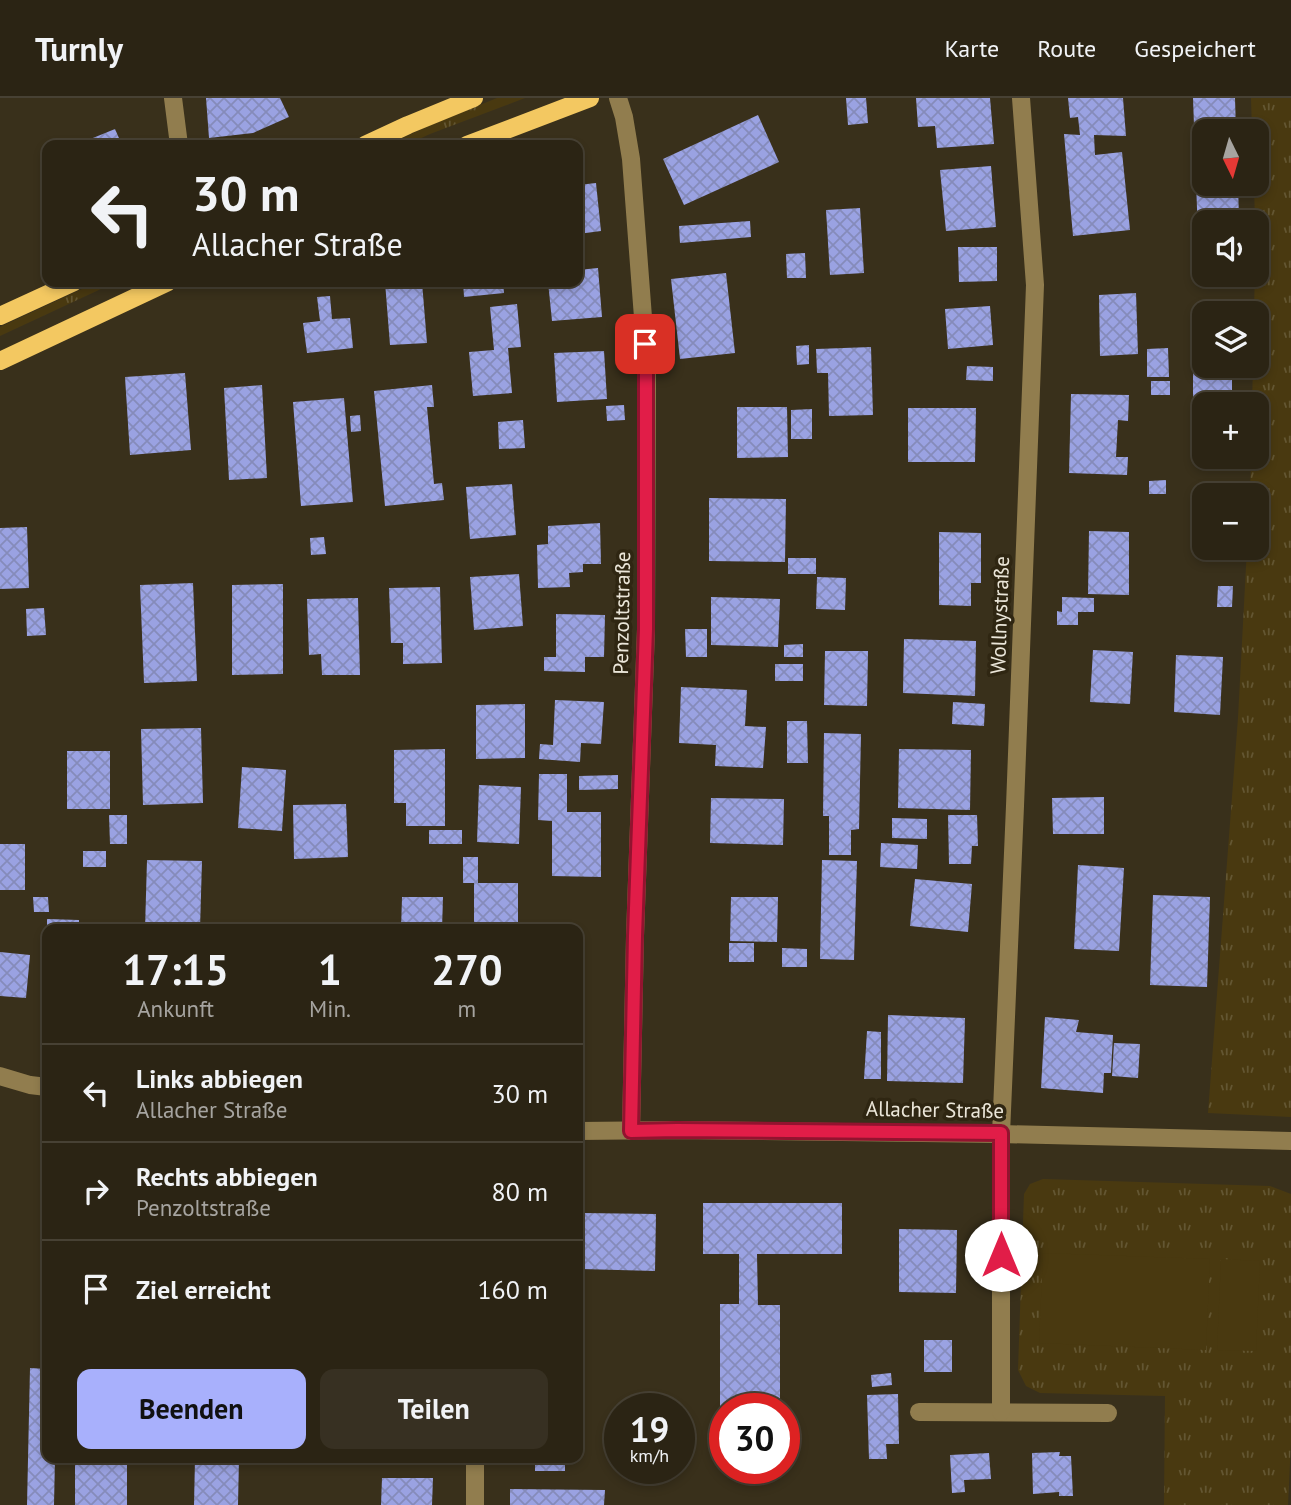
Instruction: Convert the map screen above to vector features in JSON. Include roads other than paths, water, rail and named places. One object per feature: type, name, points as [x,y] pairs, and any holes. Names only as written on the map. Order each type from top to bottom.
[{"type":"main road","points":[[376,140],[474,98]]},
{"type":"main road","points":[[480,140],[590,98]]},
{"type":"main road","points":[[0,316],[63,287]]},
{"type":"main road","points":[[0,361],[157,287]]},
{"type":"street","points":[[173,98],[178,140]]},
{"type":"street","name":"Penzoltstraße","points":[[618,98],[631,159],[646,370],[646,629],[635,922],[631,1131]]},
{"type":"street","name":"Wollnystraße","points":[[1001,1412],[1001,1133],[1035,285],[1021,98]]},
{"type":"street","points":[[0,1076],[42,1086]]},
{"type":"street","name":"Allacher Straße","points":[[583,1131],[1001,1133],[1291,1141]]},
{"type":"street","points":[[919,1412],[1108,1413]]},
{"type":"street","points":[[475,1463],[475,1505]]}]
